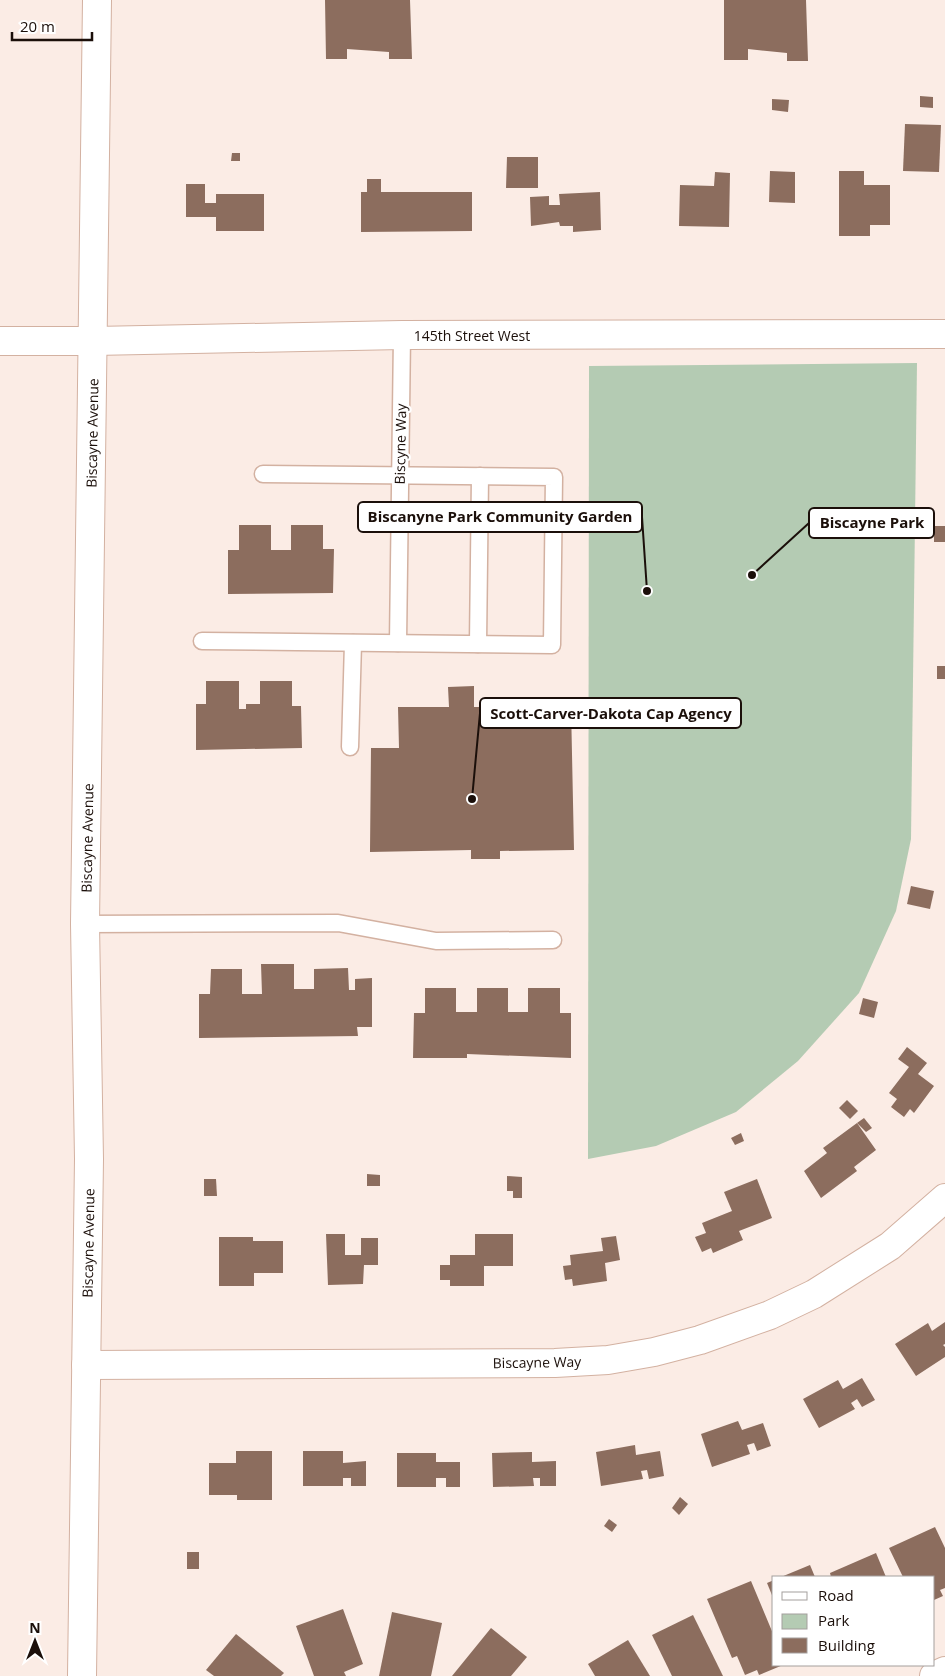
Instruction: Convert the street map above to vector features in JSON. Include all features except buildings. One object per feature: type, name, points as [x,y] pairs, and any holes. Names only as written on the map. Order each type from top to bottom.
[{"type":"street","name":"Biscayne Avenue","points":[[82,1676],[89,1159],[85,924],[97,0]]},
{"type":"street","name":"145th Street West","points":[[0,341],[402,335],[945,334]]},
{"type":"street","name":"Biscayne Way","points":[[86,1365],[555,1363],[608,1360],[654,1352],[732,1330],[770,1315],[814,1294],[890,1246],[945,1198]]},
{"type":"lane","name":"Biscyne Way","points":[[398,643],[402,335]]},
{"type":"lane","points":[[202,641],[552,645],[554,477],[263,474]]},
{"type":"lane","points":[[478,644],[480,476]]},
{"type":"lane","points":[[350,747],[353,643]]},
{"type":"lane","points":[[85,924],[338,923],[436,941],[553,940]]},
{"type":"green space","points":[[917,363],[911,839],[896,911],[859,993],[798,1061],[736,1112],[656,1146],[588,1159],[589,366]]},
{"type":"place","name":"Biscayne Park","points":[[752,575]]},
{"type":"place","name":"Biscanyne Park Community Garden","points":[[647,591]]},
{"type":"place","name":"Scott-Carver-Dakota Cap Agency","points":[[472,799]]}]
